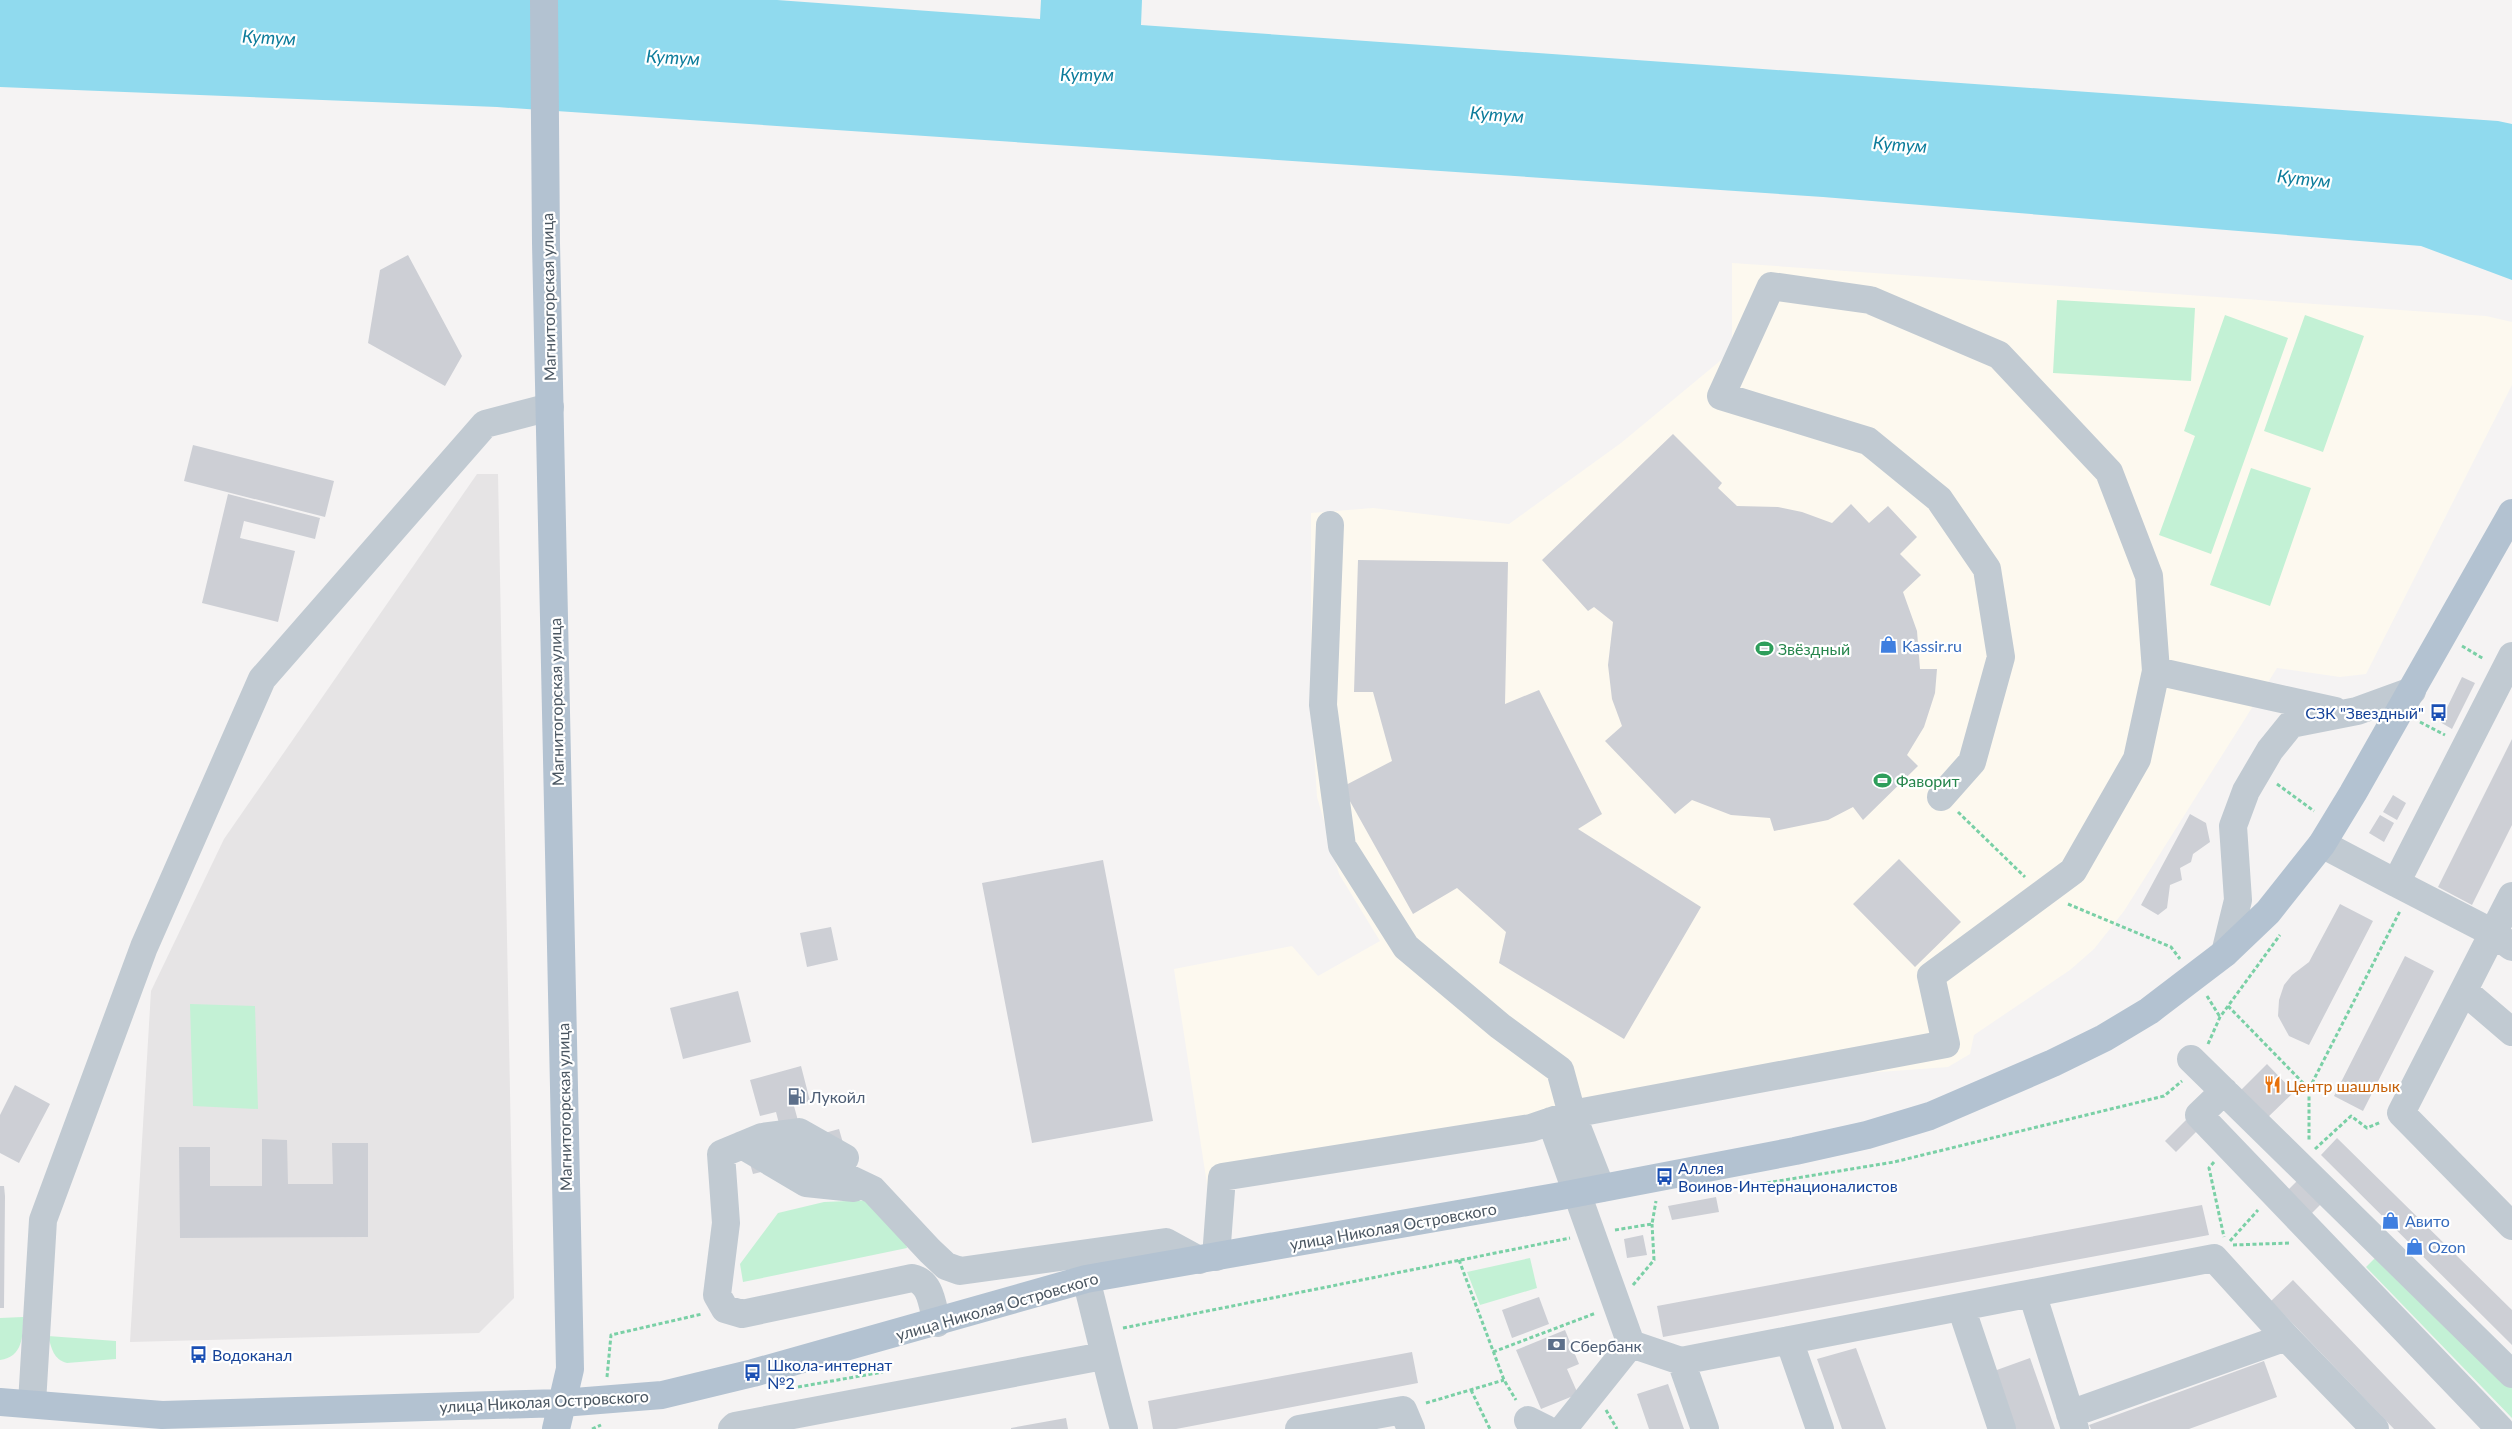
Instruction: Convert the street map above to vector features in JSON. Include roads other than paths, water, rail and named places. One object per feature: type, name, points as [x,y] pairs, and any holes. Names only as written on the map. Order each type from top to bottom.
[{"type":"main road","name":"Магнитогорская улица","points":[[544,0],[546,243],[570,1369],[559,1416]]},
{"type":"main road","name":"улица Николая Островского","points":[[0,1402],[32,1404],[142,1422],[162,1415],[559,1416],[753,1373],[937,1323],[1086,1279],[1208,1259],[1590,1190],[1849,1139],[1930,1116],[1980,1097],[2104,1038],[2150,1011],[2225,953],[2268,912],[2327,834],[2412,691],[2512,513]]},
{"type":"street","points":[[937,1323],[927,1285],[921,1280],[912,1278],[742,1314],[725,1309],[717,1295],[726,1223],[721,1154],[752,1141],[799,1132],[859,1165],[872,1190],[930,1252],[946,1266],[960,1270],[1166,1242],[1208,1259],[1222,1177],[1531,1128],[1562,1117],[1946,1044],[1931,976],[2073,871],[2137,759],[2156,671],[2149,576],[2109,472],[1999,355],[1870,300],[1771,286],[1721,396],[1868,441],[1939,499],[1987,569],[2001,657],[1972,762],[1941,797]]},
{"type":"street","points":[[32,1404],[44,1220],[144,946],[262,680],[486,424],[550,408]]},
{"type":"street","points":[[1330,526],[1323,705],[1342,846],[1406,947],[1500,1026],[1560,1070],[1562,1117],[1590,1190],[1593,1234],[1631,1344]]},
{"type":"street","points":[[2403,886],[2466,746],[2508,663]]},
{"type":"street","points":[[2156,671],[2346,713]]},
{"type":"street","points":[[2225,953],[2238,900],[2233,826],[2246,792],[2270,750],[2291,724],[2346,713],[2412,691]]},
{"type":"street","points":[[2327,834],[2403,886],[2503,940]]},
{"type":"street","points":[[2512,896],[2503,940],[2464,991],[2401,1113],[2512,1226]]},
{"type":"street","points":[[2464,991],[2512,1032]]},
{"type":"street","points":[[2195,1062],[2512,1374]]},
{"type":"street","points":[[2224,1091],[2199,1115],[2500,1429]]},
{"type":"street","points":[[752,1141],[806,1183],[872,1190]]},
{"type":"street","points":[[1631,1344],[1681,1361],[2214,1258],[2286,1337],[2375,1429]]},
{"type":"street","points":[[1086,1279],[1124,1429]]},
{"type":"street","points":[[2032,1293],[2072,1422],[2286,1337]]},
{"type":"street","points":[[1961,1306],[2002,1429]]},
{"type":"street","points":[[1789,1340],[1820,1429]]},
{"type":"street","points":[[732,1429],[735,1426],[806,1412],[1101,1344]]},
{"type":"street","points":[[1563,1429],[1631,1344]]},
{"type":"street","points":[[1681,1361],[1705,1429]]},
{"type":"street","points":[[1299,1429],[1407,1419]]},
{"type":"water","name":"Кутум","points":[[0,0],[777,0],[1040,19],[1041,0],[1142,0],[1141,25],[2498,121],[2512,124],[2512,280],[2421,246],[1823,197],[497,107],[0,87]]},
{"type":"place","name":"Kassir.ru","points":[[1888,645]]},
{"type":"place","name":"Звёздный","points":[[1764,648]]},
{"type":"place","name":"СЗК \"Звездный\"","points":[[2438,712]]},
{"type":"place","name":"Фаворит","points":[[1882,780]]},
{"type":"place","name":"Центр шашлык","points":[[2272,1085]]},
{"type":"place","name":"Лукойл","points":[[796,1096]]},
{"type":"place","name":"Аллея Воинов-Интернационалистов","points":[[1664,1176]]},
{"type":"place","name":"Авито","points":[[2391,1220]]},
{"type":"place","name":"Ozon","points":[[2414,1246]]},
{"type":"place","name":"Сбербанк","points":[[1556,1345]]},
{"type":"place","name":"Водоканал","points":[[198,1354]]},
{"type":"place","name":"Школа-интернат №2","points":[[753,1373]]}]
